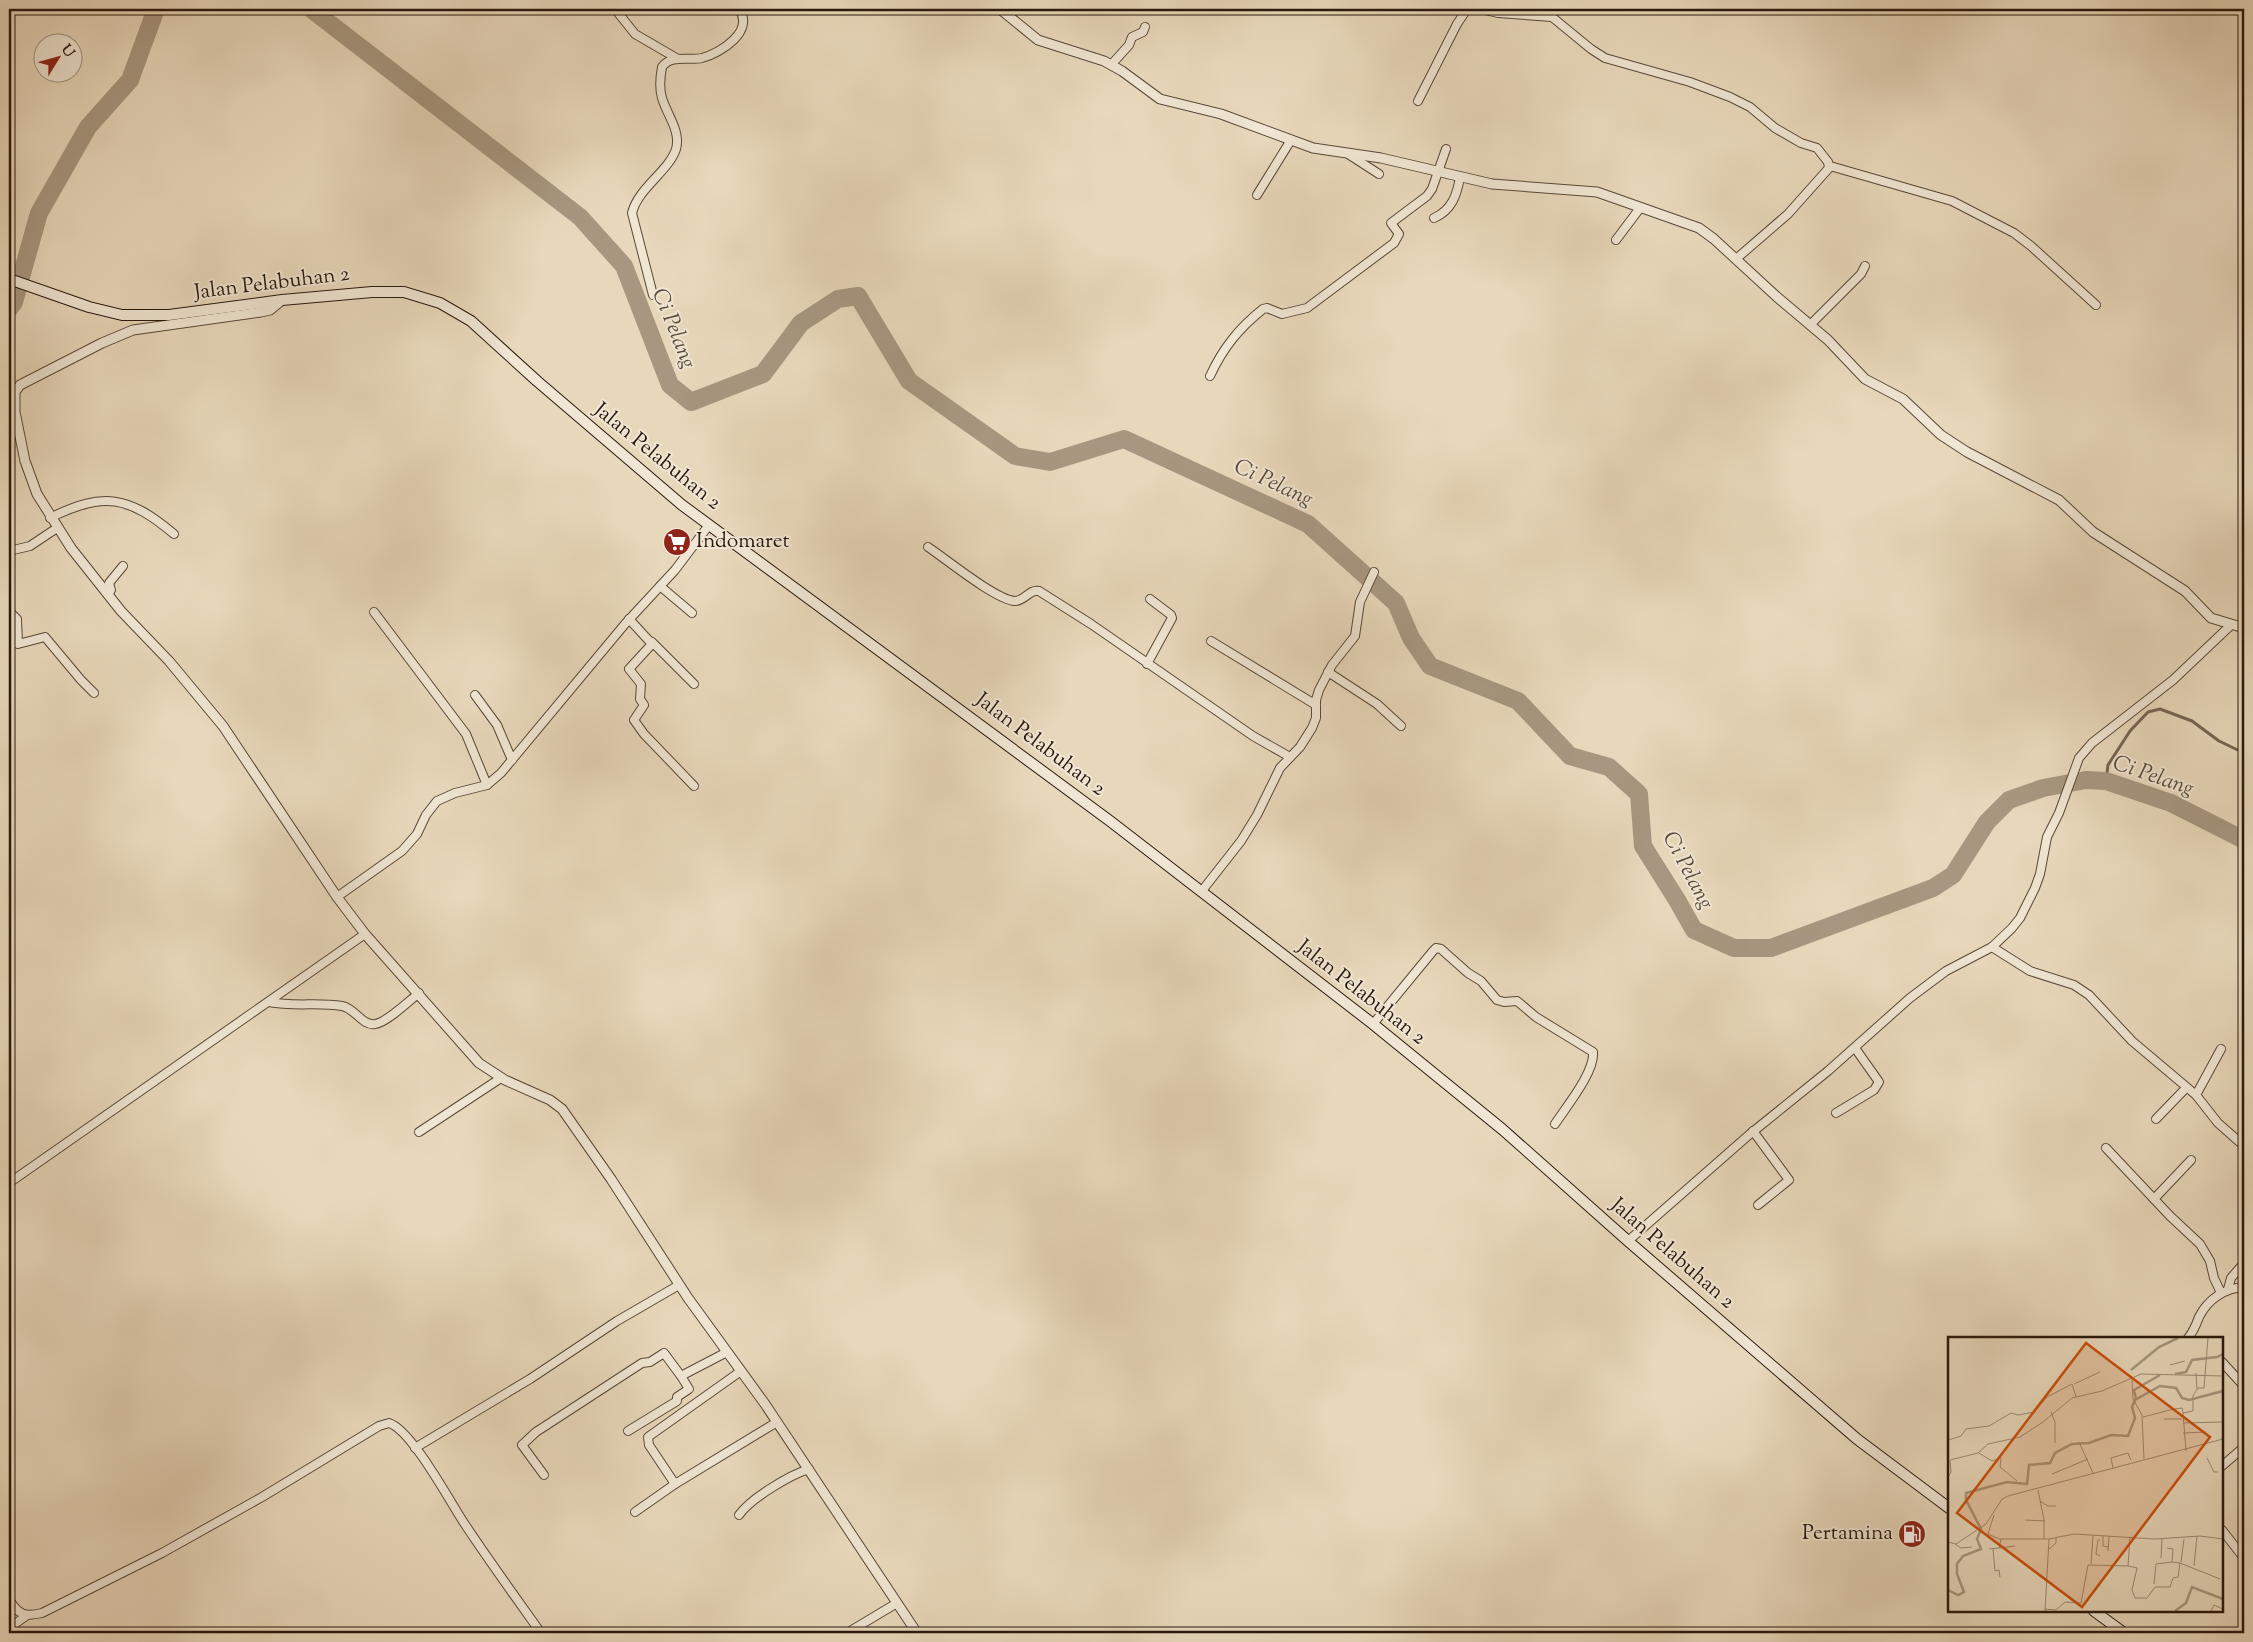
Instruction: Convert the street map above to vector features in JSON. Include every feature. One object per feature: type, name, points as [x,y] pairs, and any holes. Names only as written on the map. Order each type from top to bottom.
[{"type":"main road","name":"Jalan Pelabuhan 2","points":[[9,278],[106,312],[142,316],[169,315],[282,300],[372,292],[404,292],[425,297],[449,307],[471,321],[596,432],[709,525],[1082,800],[1373,1024],[1502,1129],[1628,1241],[1858,1439],[1948,1507]]},
{"type":"main road","points":[[2095,1612],[2124,1633]]},
{"type":"street","points":[[615,9],[639,37],[678,59]]},
{"type":"street","points":[[653,295],[632,213],[637,202],[676,150],[677,138],[663,100],[660,84],[664,64],[678,59],[703,58],[735,38],[744,25],[744,19],[739,9]]},
{"type":"street","points":[[1000,9],[1038,40],[1097,58],[1111,65],[1160,99],[1221,114],[1319,150],[1381,158],[1505,186],[1586,190],[1608,194],[1640,208],[1699,228],[1714,239],[1834,345],[1865,379],[1903,399],[1941,435],[1967,452],[2059,500],[2093,532],[2185,590],[2211,618],[2244,628]]},
{"type":"street","points":[[1418,101],[1456,24],[1467,9]]},
{"type":"street","points":[[1481,9],[1498,13],[1552,17],[1605,58],[1690,82],[1730,97],[1750,107],[1784,133],[1801,143],[1817,148],[1830,166],[1952,201],[2014,233],[2096,305]]},
{"type":"street","points":[[1111,65],[1128,47],[1132,37],[1142,32],[1145,27]]},
{"type":"street","points":[[1257,195],[1291,140]]},
{"type":"street","points":[[1210,376],[1221,352],[1239,329],[1263,309],[1267,308],[1282,314],[1307,308],[1394,243],[1399,234],[1391,223],[1426,196],[1432,188],[1446,149]]},
{"type":"street","points":[[1348,154],[1379,174]]},
{"type":"street","points":[[1736,259],[1800,202],[1830,166]]},
{"type":"street","points":[[1434,218],[1440,215],[1455,199],[1460,177]]},
{"type":"street","points":[[1616,240],[1640,208]]},
{"type":"street","points":[[1810,325],[1861,274],[1865,266]]},
{"type":"street","points":[[282,300],[270,310],[261,312],[145,328],[123,333],[20,385],[15,392],[15,412],[18,434],[32,482],[50,518],[108,595],[169,661],[223,726],[337,897],[365,934],[479,1063],[501,1078],[550,1100],[562,1109],[611,1179],[679,1285],[809,1469],[917,1633]]},
{"type":"street","points":[[50,518],[81,504],[113,500],[146,514],[174,534]]},
{"type":"street","points":[[337,897],[402,851],[417,834],[426,814],[437,801],[455,793],[487,785],[512,760],[629,620],[660,586],[709,525]]},
{"type":"street","points":[[9,551],[30,546],[57,528]]},
{"type":"street","points":[[928,547],[978,582],[1011,600],[1022,599],[1034,590],[1038,591],[1091,624],[1253,736],[1290,757]]},
{"type":"street","points":[[108,595],[111,590],[109,583],[123,566]]},
{"type":"street","points":[[1200,892],[1248,831],[1276,774],[1305,739],[1315,722],[1319,690],[1328,672],[1355,636],[1360,602],[1374,572]]},
{"type":"street","points":[[660,586],[692,613]]},
{"type":"street","points":[[1147,664],[1172,618],[1171,615],[1150,599]]},
{"type":"street","points":[[9,611],[17,619],[18,644],[45,637],[80,680],[94,692]]},
{"type":"street","points":[[374,612],[466,734],[487,785]]},
{"type":"street","points":[[629,620],[694,684]]},
{"type":"street","points":[[1628,1241],[1753,1131],[1855,1048],[1890,1015],[1934,979],[1992,947],[2012,928],[2029,902],[2040,874],[2047,838],[2059,813],[2079,758],[2092,743],[2169,683],[2231,625]]},
{"type":"street","points":[[1211,641],[1316,705]]},
{"type":"street","points":[[652,642],[629,669],[641,684],[640,699],[644,705],[634,720],[644,734],[694,786]]},
{"type":"street","points":[[1328,672],[1377,704],[1401,726]]},
{"type":"street","points":[[475,695],[497,725],[512,760]]},
{"type":"street","points":[[9,1183],[365,934]]},
{"type":"street","points":[[1992,947],[2030,972],[2074,985],[2089,995],[2140,1049],[2196,1096],[2218,1123],[2244,1146]]},
{"type":"street","points":[[1373,1024],[1432,951],[1436,948],[1441,948],[1465,971],[1482,981],[1497,1000],[1504,1002],[1517,1001],[1536,1017],[1593,1052],[1593,1057],[1580,1087],[1555,1124]]},
{"type":"street","points":[[269,1002],[297,1006],[344,1006],[356,1013],[365,1022],[373,1024],[382,1021],[419,994]]},
{"type":"street","points":[[1836,1113],[1874,1090],[1879,1082],[1855,1048]]},
{"type":"street","points":[[2196,1096],[2221,1049]]},
{"type":"street","points":[[419,1132],[501,1078]]},
{"type":"street","points":[[2156,1119],[2186,1088]]},
{"type":"street","points":[[1753,1131],[1790,1180],[1758,1205]]},
{"type":"street","points":[[2106,1148],[2206,1252],[2214,1278],[2224,1291]]},
{"type":"street","points":[[2154,1199],[2191,1160]]},
{"type":"street","points":[[2189,1337],[2194,1331],[2205,1308],[2224,1291],[2231,1278],[2244,1263]]},
{"type":"street","points":[[415,1448],[530,1378],[617,1321],[679,1285]]},
{"type":"street","points":[[2224,1291],[2244,1287]]},
{"type":"street","points":[[2194,1331],[2199,1337]]},
{"type":"street","points":[[544,1475],[522,1444],[536,1432],[642,1363],[650,1362],[664,1352],[689,1389],[677,1396],[677,1401],[628,1431]]},
{"type":"street","points":[[681,1376],[727,1352]]},
{"type":"street","points":[[2223,1363],[2244,1386]]},
{"type":"street","points":[[675,1484],[649,1444],[648,1437],[741,1371]]},
{"type":"street","points":[[635,1512],[675,1484],[777,1422]]},
{"type":"street","points":[[9,1628],[26,1616],[42,1613],[162,1553],[262,1497],[385,1423],[394,1424],[400,1428],[415,1448],[465,1525],[541,1633]]},
{"type":"street","points":[[2223,1465],[2244,1447]]},
{"type":"street","points":[[739,1515],[749,1503],[796,1473],[809,1469]]},
{"type":"street","points":[[2223,1531],[2244,1558]]},
{"type":"street","points":[[9,1599],[16,1611],[26,1616]]},
{"type":"street","points":[[847,1633],[897,1603]]},
{"type":"waterway","name":"Ci Pelang","points":[[9,309],[14,302],[39,213],[88,127],[130,80],[156,9]]},
{"type":"waterway","name":"Ci Pelang","points":[[311,9],[580,217],[624,266],[670,385],[691,402],[763,374],[801,323],[838,299],[858,296],[909,381],[1015,456],[1050,462],[1124,439],[1308,524],[1396,603],[1411,638],[1430,666],[1518,701],[1570,756],[1609,767],[1639,794],[1643,846],[1694,930],[1734,948],[1771,948],[1933,888],[1953,875],[1987,822],[2009,800],[2043,788],[2086,780],[2106,781],[2171,803],[2244,840]]},
{"type":"waterway","points":[[2106,781],[2108,765],[2130,731],[2148,712],[2160,709],[2192,721],[2219,741],[2244,753]]},
{"type":"place","name":"Indomaret","points":[[677,542]]},
{"type":"place","name":"Pertamina","points":[[1912,1534]]}]
